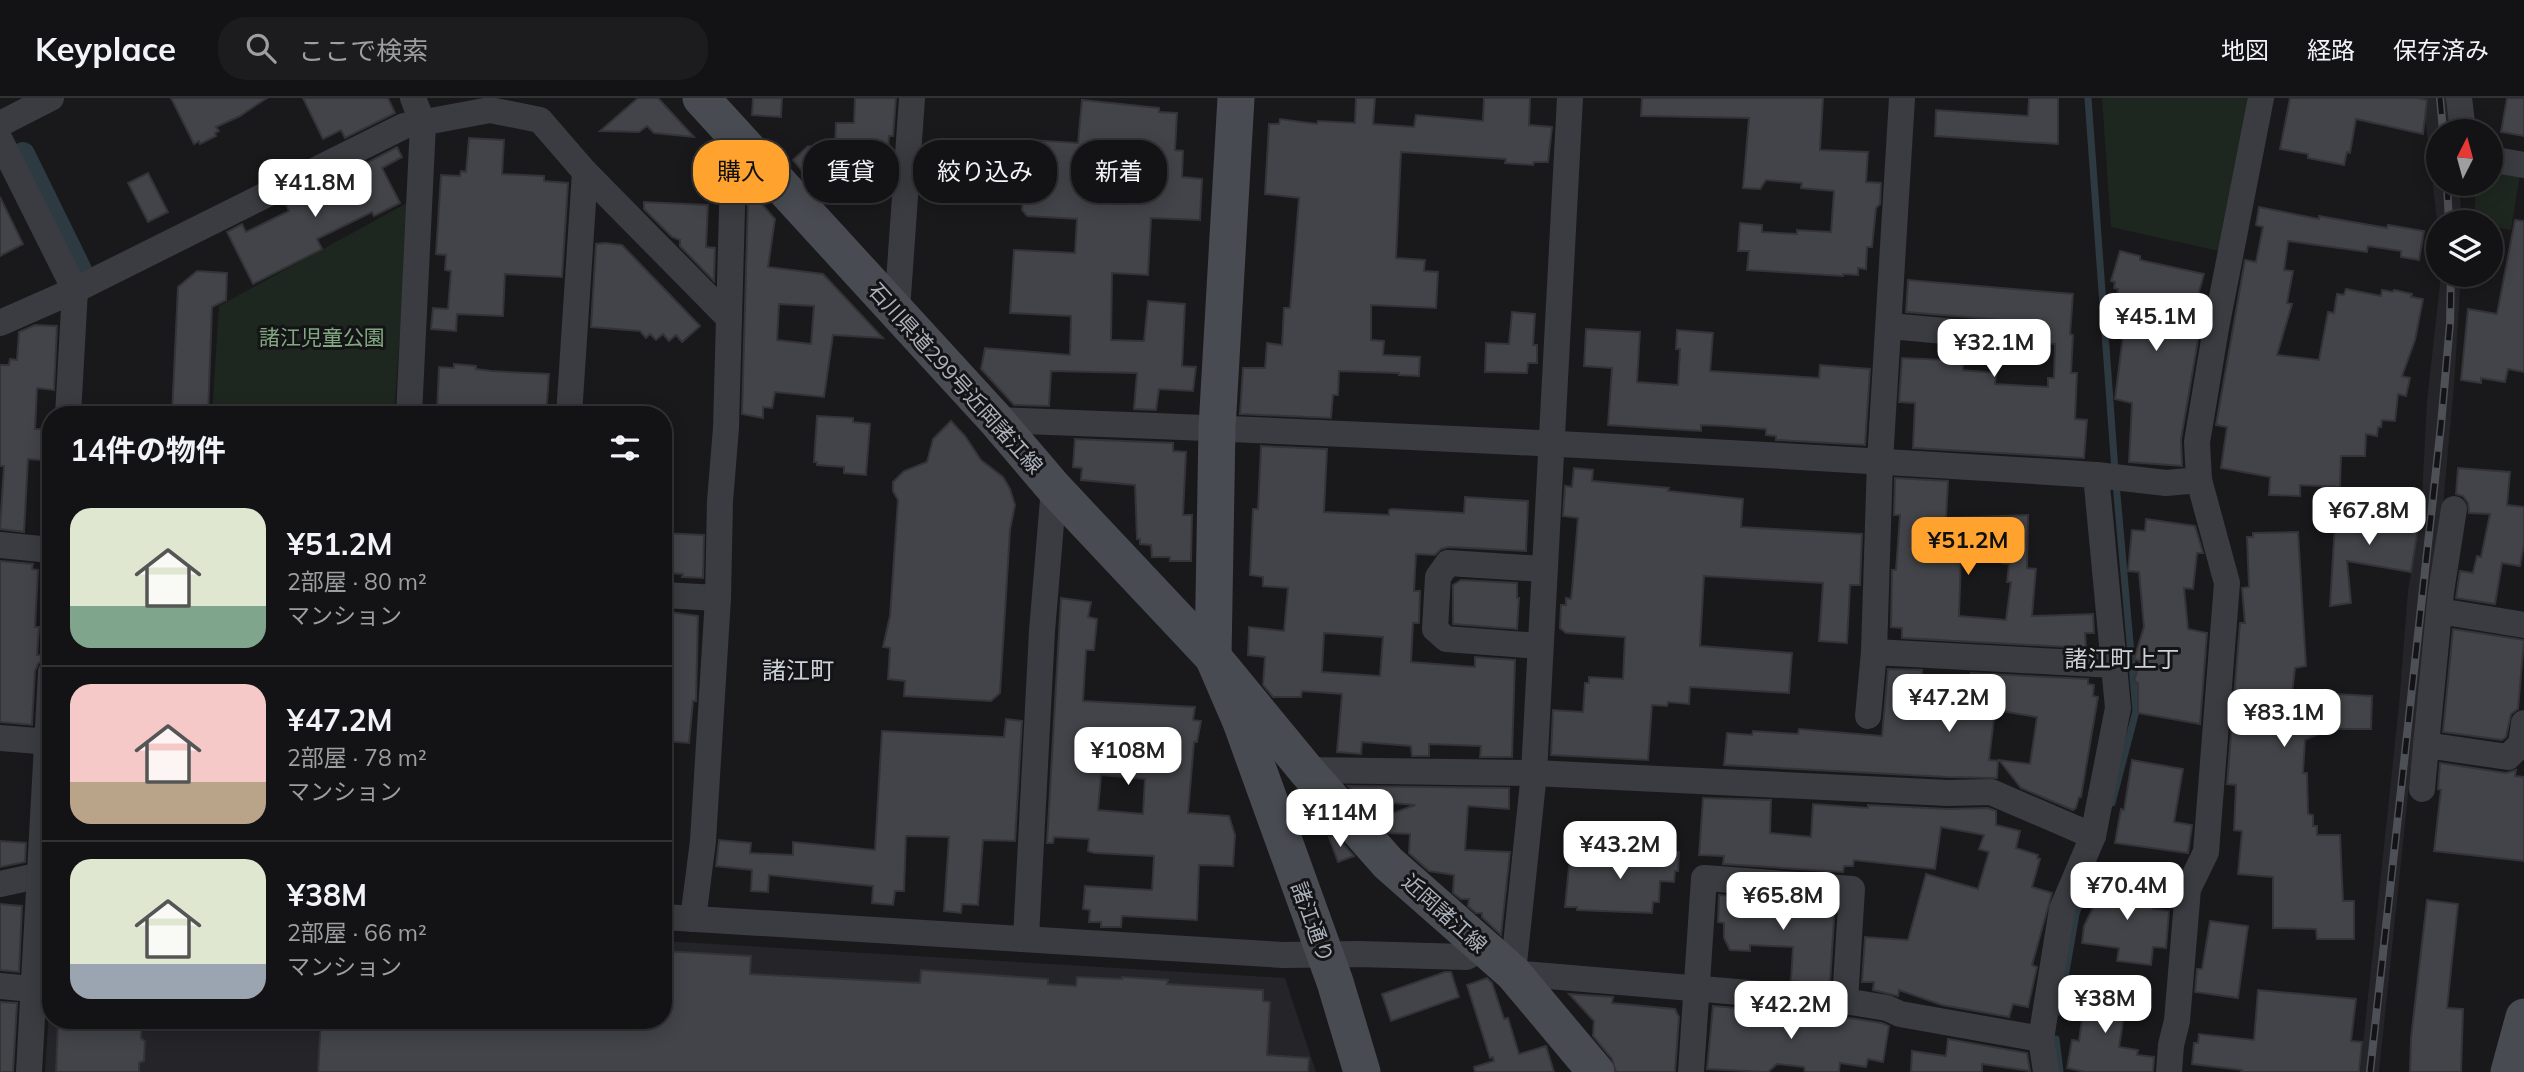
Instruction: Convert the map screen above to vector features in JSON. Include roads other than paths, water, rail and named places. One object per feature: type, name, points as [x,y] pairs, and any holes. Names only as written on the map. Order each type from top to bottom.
[{"type":"main road","name":"石川県道299号近岡諸江線","points":[[701,98],[897,310],[1054,488],[1213,657]]},
{"type":"main road","points":[[1213,657],[1217,428],[1236,98]]},
{"type":"main road","name":"近岡諸江線","points":[[1213,657],[1306,770],[1388,863],[1513,973],[1596,1072]]},
{"type":"main road","name":"諸江通り","points":[[1213,657],[1241,722],[1324,955],[1362,1072]]},
{"type":"main road","points":[[2509,1072],[2524,1017]]},
{"type":"street","points":[[0,124],[51,98]]},
{"type":"street","points":[[409,406],[424,124],[413,98]]},
{"type":"street","points":[[897,310],[912,98]]},
{"type":"street","points":[[1570,98],[1534,773],[1513,973],[1845,1001],[2041,1040]]},
{"type":"street","points":[[1868,716],[1874,652],[1880,461],[1902,98]]},
{"type":"street","points":[[2169,1072],[2188,889],[2206,852],[2227,583],[2199,480],[2197,442],[2260,98]]},
{"type":"street","points":[[2459,98],[2462,119]]},
{"type":"street","points":[[0,323],[75,290],[404,126],[490,110],[540,120],[585,172],[728,317]]},
{"type":"street","points":[[693,919],[703,841],[718,598],[720,501],[726,428],[734,136]]},
{"type":"street","points":[[0,140],[75,290],[69,406]]},
{"type":"street","points":[[2503,161],[2524,165]]},
{"type":"street","points":[[570,406],[585,172]]},
{"type":"street","points":[[1889,326],[2023,338]]},
{"type":"street","points":[[996,420],[1550,443],[2096,475],[2166,483],[2199,480]]},
{"type":"street","points":[[2046,1072],[2041,1040],[2062,909],[2093,836],[2118,708],[2096,475]]},
{"type":"street","points":[[1026,938],[1042,631],[1054,488]]},
{"type":"street","points":[[2422,789],[2439,611],[2454,509]]},
{"type":"street","points":[[0,545],[42,549]]},
{"type":"street","points":[[1540,646],[1446,639],[1435,629],[1438,577],[1448,563],[1543,569]]},
{"type":"street","points":[[672,595],[718,598]]},
{"type":"street","points":[[2439,611],[2524,625]]},
{"type":"street","points":[[1874,652],[2115,665]]},
{"type":"street","points":[[2426,745],[2508,757],[2521,744],[2524,723]]},
{"type":"street","points":[[0,738],[42,741]]},
{"type":"street","points":[[1306,770],[1534,773],[1948,793],[1991,792],[2093,836]]},
{"type":"street","points":[[0,884],[42,877]]},
{"type":"street","points":[[1691,1072],[1704,878],[1852,889],[1845,1001]]},
{"type":"street","points":[[29,1072],[32,989],[42,908]]},
{"type":"street","points":[[672,918],[1283,955],[1466,957],[1484,948]]},
{"type":"street","points":[[0,986],[32,989]]},
{"type":"waterway","points":[[2088,98],[2115,471]]},
{"type":"waterway","points":[[23,154],[80,270]]},
{"type":"waterway","points":[[2112,803],[2136,711],[2116,483]]},
{"type":"waterway","points":[[2059,1012],[2076,914],[2090,876]]},
{"type":"waterway","points":[[2056,1039],[2060,1072]]},
{"type":"railway","points":[[2440,98],[2442,119]]},
{"type":"railway","points":[[2448,196],[2448,210]]},
{"type":"railway","points":[[2370,1072],[2441,425],[2451,287]]},
{"type":"district","name":"諸江町上丁","points":[[2122,658]]},
{"type":"district","name":"諸江町","points":[[798,670]]},
{"type":"park label","name":"諸江児童公園","points":[[322,337]]}]
